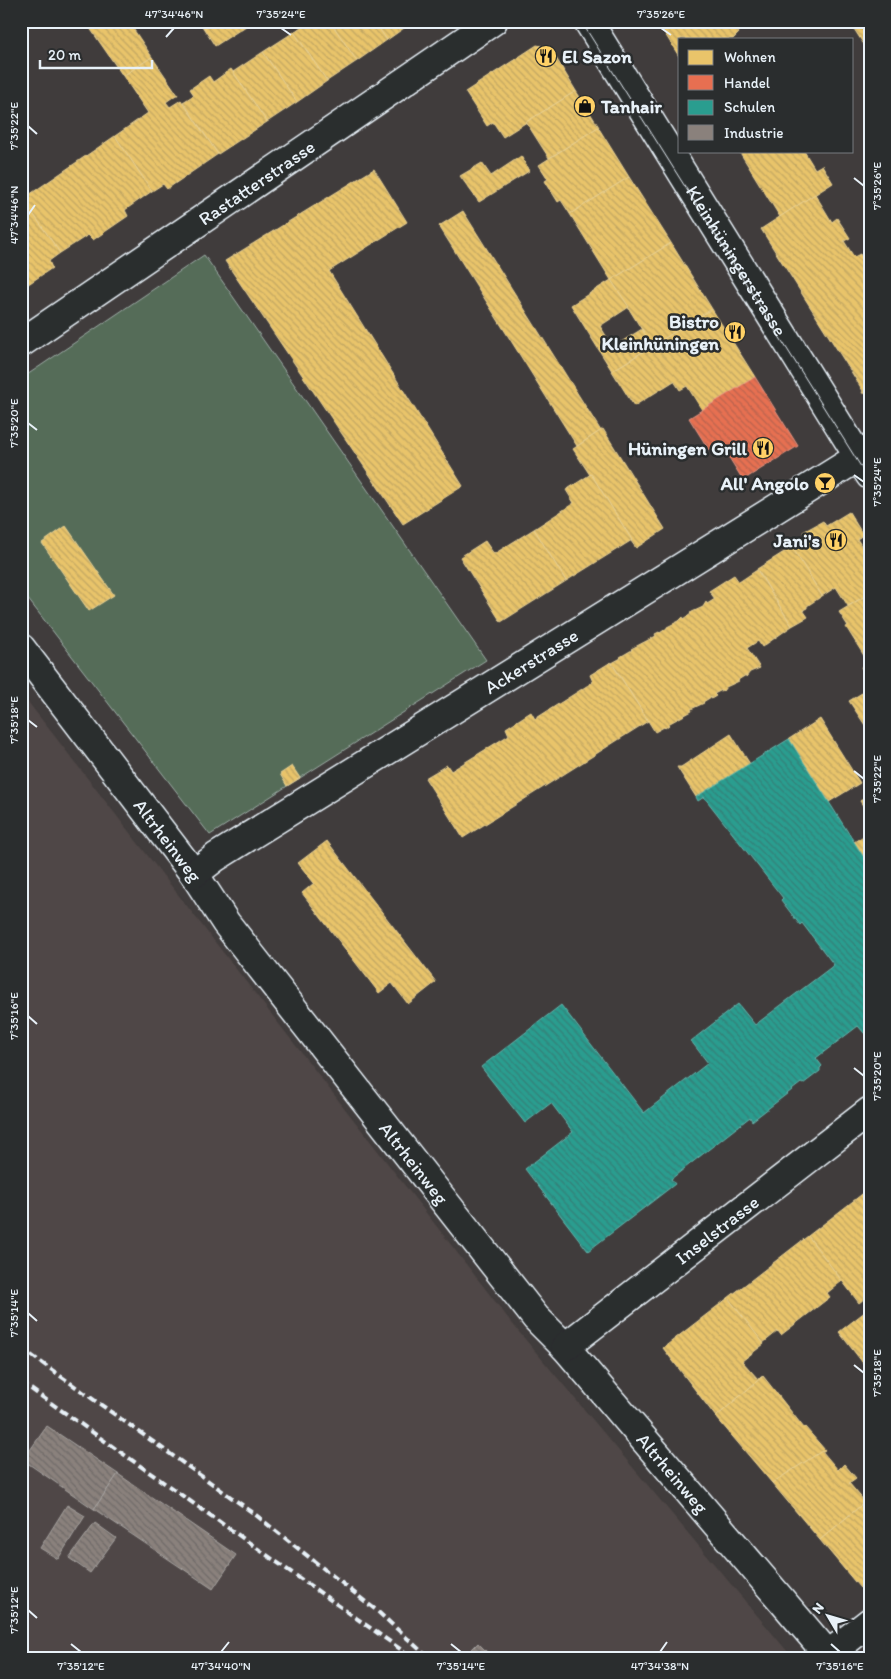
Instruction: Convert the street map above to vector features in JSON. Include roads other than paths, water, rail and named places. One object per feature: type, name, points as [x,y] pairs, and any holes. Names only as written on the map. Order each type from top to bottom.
[{"type":"street","name":"Rastatterstrasse","points":[[21,344],[493,21]]},
{"type":"street","name":"Kleinhüningerstrasse","points":[[588,21],[866,460]]},
{"type":"street","name":"Ackerstrasse","points":[[194,874],[216,857],[866,460]]},
{"type":"street","name":"Altrheinweg","points":[[21,648],[194,874],[232,931],[536,1318],[565,1347],[830,1656]]},
{"type":"street","name":"Inselstrasse","points":[[565,1347],[870,1111]]},
{"type":"street","points":[[830,1656],[870,1622]]},
{"type":"tram line","points":[[581,21],[870,481]]},
{"type":"railway","points":[[21,1348],[252,1512],[376,1610],[429,1658]]},
{"type":"railway","points":[[21,1382],[413,1658]]},
{"type":"place","name":"El Sazon","points":[[546,56]]},
{"type":"place","name":"Tanhair","points":[[585,106]]},
{"type":"place","name":"Bistro Kleinhüningen","points":[[735,332]]},
{"type":"place","name":"Hüningen Grill","points":[[763,448]]},
{"type":"place","name":"All' Angolo","points":[[825,483]]},
{"type":"place","name":"Jani's","points":[[836,540]]}]
